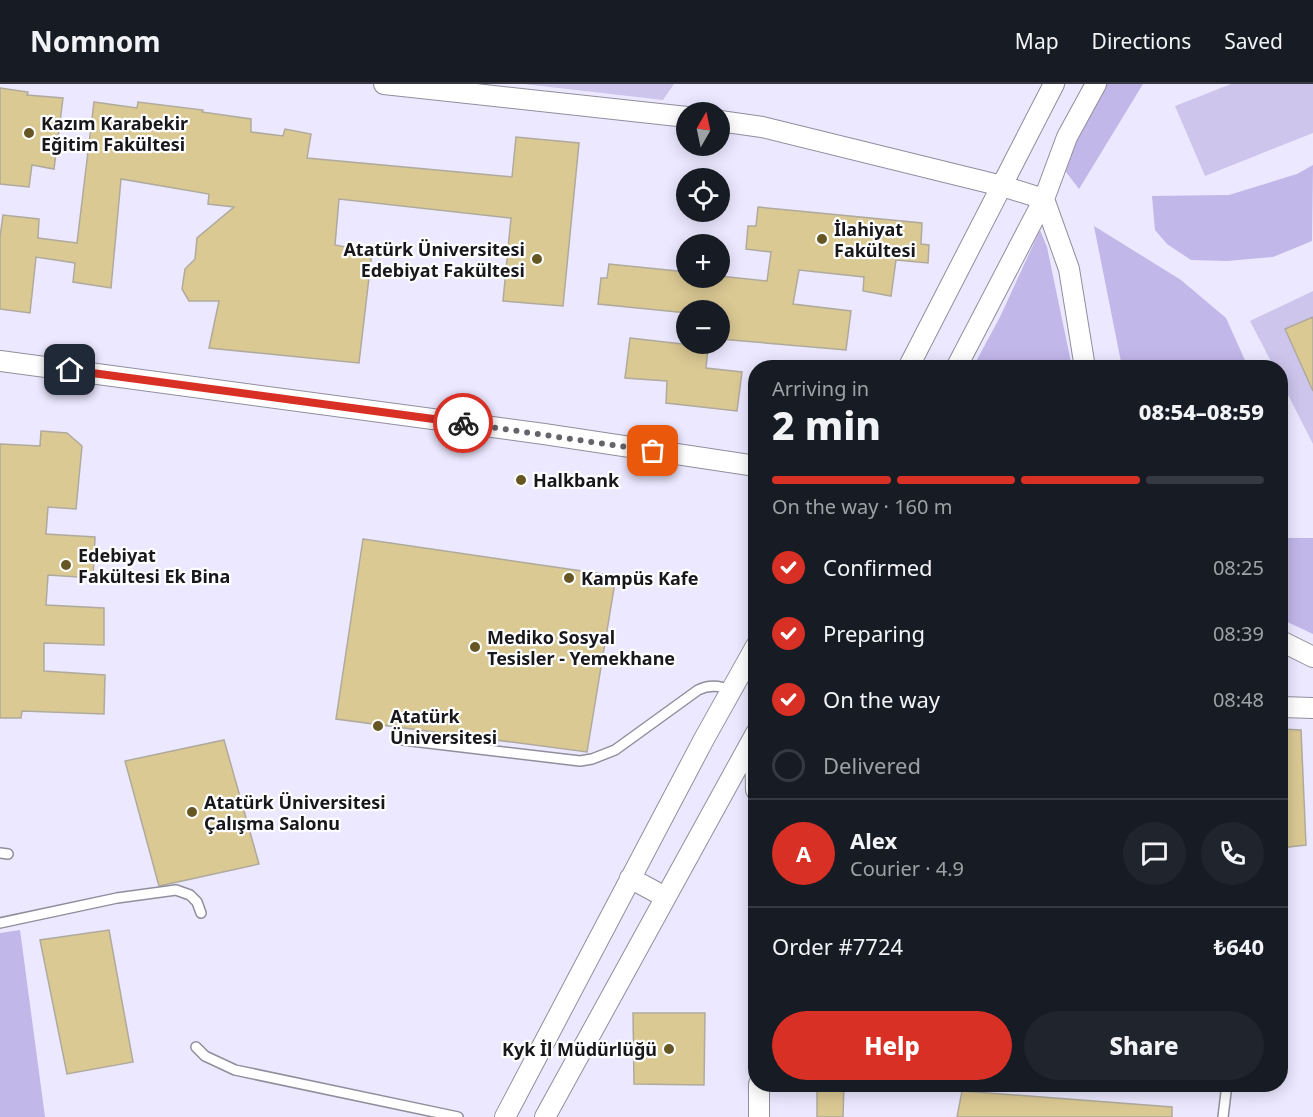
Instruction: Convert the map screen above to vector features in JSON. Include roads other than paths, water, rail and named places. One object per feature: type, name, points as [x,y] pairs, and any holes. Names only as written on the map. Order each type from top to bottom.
[{"type":"street","points":[[384,84],[676,116]]},
{"type":"street","points":[[912,360],[1054,84]]},
{"type":"street","points":[[960,360],[1044,199],[1067,137],[1096,84]]},
{"type":"street","points":[[730,122],[762,127],[1002,186],[1044,199]]},
{"type":"street","points":[[1044,199],[1069,269],[1084,360]]},
{"type":"street","points":[[0,361],[544,434],[748,465]]},
{"type":"street","points":[[1288,644],[1313,657]]},
{"type":"street","points":[[505,1117],[630,878],[748,661]]},
{"type":"street","points":[[1288,707],[1313,708]]},
{"type":"street","points":[[545,1117],[748,748]]},
{"type":"street","points":[[630,878],[665,897]]},
{"type":"street","points":[[759,1092],[759,1117]]},
{"type":"lane","points":[[403,740],[580,761],[615,750],[698,690],[712,685],[732,690]]},
{"type":"lane","points":[[0,923],[117,898],[176,890],[190,895],[197,902],[201,913]]},
{"type":"lane","points":[[196,1047],[205,1056],[235,1070],[458,1117]]},
{"type":"lane","points":[[1223,1117],[1226,1092]]},
{"type":"place","name":"Kazım Karabekir Eğitim Fakültesi","points":[[29,133]]},
{"type":"place","name":"İlahiyat Fakültesi","points":[[822,239]]},
{"type":"place","name":"Atatürk Üniversitesi Edebiyat Fakültesi","points":[[537,259]]},
{"type":"place","name":"Halkbank","points":[[521,480]]},
{"type":"place","name":"Edebiyat Fakültesi Ek Bina","points":[[66,565]]},
{"type":"place","name":"Kampüs Kafe","points":[[569,578]]},
{"type":"place","name":"Mediko Sosyal Tesisler - Yemekhane","points":[[475,647]]},
{"type":"place","name":"Atatürk Üniversitesi","points":[[378,726]]},
{"type":"place","name":"Atatürk Üniversitesi Çalışma Salonu","points":[[192,812]]},
{"type":"place","name":"Kyk İl Müdürlüğü","points":[[669,1049]]}]
